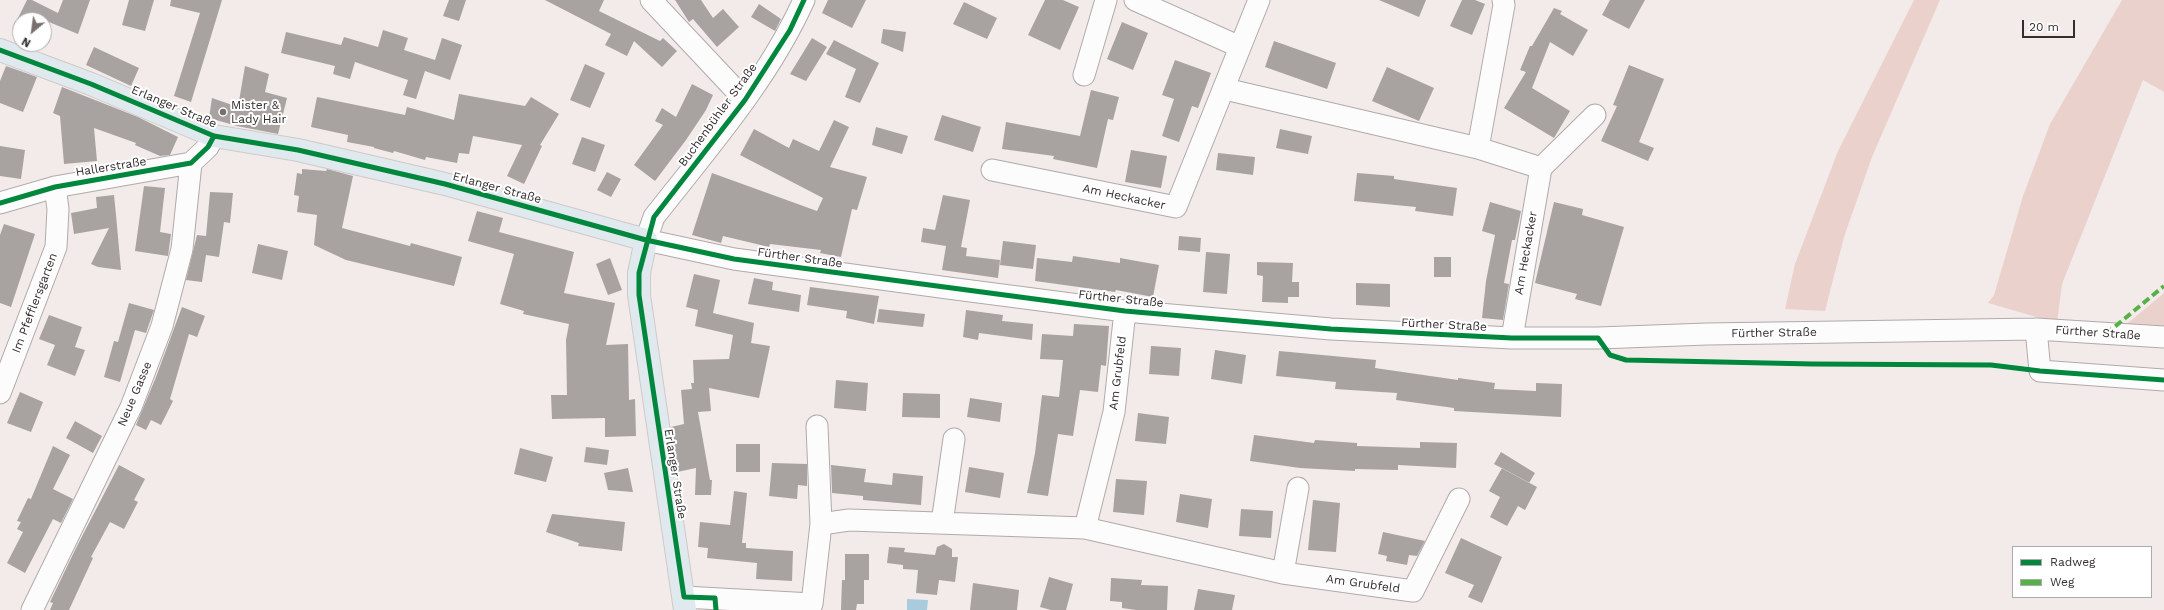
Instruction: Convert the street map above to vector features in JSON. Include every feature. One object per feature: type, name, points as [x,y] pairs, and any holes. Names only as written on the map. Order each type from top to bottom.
[{"type":"main road","name":"Erlanger Straße","points":[[0,50],[91,84],[214,136],[298,150],[445,184],[646,240],[639,273],[638,295],[684,603]]},
{"type":"street","points":[[651,0],[745,100]]},
{"type":"street","name":"Buchenbühler Straße","points":[[646,240],[654,217],[745,100],[790,30],[804,0]]},
{"type":"street","points":[[1084,75],[1106,0]]},
{"type":"street","points":[[1135,0],[1240,46]]},
{"type":"street","name":"Am Heckacker","points":[[992,170],[1176,208],[1225,89],[1240,46],[1260,0]]},
{"type":"street","points":[[1478,148],[1504,5],[1503,0]]},
{"type":"street","points":[[1225,89],[1478,148],[1541,168],[1595,115]]},
{"type":"street","points":[[191,163],[208,147],[214,136]]},
{"type":"street","name":"Hallerstraße","points":[[0,203],[54,187],[191,163]]},
{"type":"street","name":"Neue Gasse","points":[[32,610],[131,407],[162,326],[182,249],[191,163]]},
{"type":"street","name":"Am Heckacker","points":[[1512,338],[1541,168]]},
{"type":"street","name":"Im Pfefflersgarten","points":[[0,393],[56,247],[58,209],[54,187]]},
{"type":"street","name":"Fürther Straße","points":[[646,240],[734,259],[1125,311],[1331,329],[1512,338],[1598,338],[1708,334],[2036,329],[2164,338]]},
{"type":"street","name":"Am Grubfeld","points":[[1085,528],[1114,412],[1125,311]]},
{"type":"street","points":[[2036,329],[2040,371],[2164,380]]},
{"type":"street","points":[[684,603],[812,604],[821,524],[817,426]]},
{"type":"street","points":[[942,523],[954,439]]},
{"type":"street","points":[[1283,573],[1298,488]]},
{"type":"street","name":"Am Grubfeld","points":[[821,524],[849,520],[1085,528],[1283,573],[1413,591],[1459,499]]},
{"type":"shaded area","points":[[1914,0],[1940,0],[1872,157],[1844,237],[1825,311],[1785,309],[1795,264],[1838,151]]},
{"type":"shaded area","points":[[2122,0],[2164,0],[2164,92],[2143,80],[2062,284],[2057,323],[1988,303],[1994,295],[2023,196],[2050,124]]},
{"type":"shaded area","points":[[2164,293],[2164,330],[2122,328]]},
{"type":"water","points":[[907,599],[928,600],[927,610],[907,610]]},
{"type":"building","points":[[27,0],[32,0],[58,13],[63,0],[90,0],[78,34],[52,23],[52,12],[21,12]]},
{"type":"building","points":[[129,0],[154,0],[145,31],[122,25]]},
{"type":"building","points":[[171,0],[222,0],[191,102],[174,96],[200,13],[170,6]]},
{"type":"building","points":[[449,0],[466,0],[459,21],[443,16]]},
{"type":"building","points":[[545,0],[604,0],[599,11],[660,41],[663,38],[677,51],[662,67],[634,41],[627,56],[605,45],[611,34]]},
{"type":"building","points":[[675,0],[701,0],[713,18],[723,9],[739,27],[717,47],[693,19],[689,22]]},
{"type":"building","points":[[828,0],[866,0],[852,28],[822,13]]},
{"type":"building","points":[[1045,0],[1063,0],[1079,7],[1060,50],[1028,35]]},
{"type":"building","points":[[1379,0],[1426,0],[1419,17]]},
{"type":"building","points":[[1462,0],[1475,0],[1485,4],[1472,35],[1450,26]]},
{"type":"building","points":[[1610,0],[1645,0],[1629,29],[1602,15]]},
{"type":"building","points":[[964,2],[997,18],[987,39],[953,24]]},
{"type":"building","points":[[759,4],[781,19],[775,31],[751,17]]},
{"type":"building","points":[[1554,8],[1562,11],[1560,14],[1588,30],[1573,56],[1550,42],[1532,88],[1570,111],[1554,138],[1504,108],[1526,72],[1520,70],[1530,46],[1532,46]]},
{"type":"building","points":[[1122,22],[1148,33],[1133,70],[1107,59]]},
{"type":"building","points":[[883,29],[906,32],[903,52],[881,43]]},
{"type":"building","points":[[383,30],[408,38],[404,50],[435,60],[442,38],[462,45],[450,80],[425,71],[416,99],[403,95],[408,80],[355,62],[350,79],[333,74],[335,66],[281,53],[286,32],[341,45],[344,37],[378,47]]},
{"type":"building","points":[[812,38],[827,47],[806,81],[790,74]]},
{"type":"building","points":[[834,40],[879,63],[860,103],[845,97],[856,69],[826,54]]},
{"type":"building","points":[[1274,41],[1336,63],[1327,89],[1265,67]]},
{"type":"building","points":[[94,47],[139,68],[131,86],[86,65]]},
{"type":"building","points":[[1175,60],[1211,73],[1198,108],[1192,106],[1179,142],[1162,136],[1174,99],[1162,95]]},
{"type":"building","points":[[585,64],[605,73],[590,108],[570,100]]},
{"type":"building","points":[[1629,65],[1664,79],[1639,142],[1654,148],[1648,161],[1601,141],[1617,106],[1613,105]]},
{"type":"building","points":[[6,66],[37,77],[23,112],[0,103],[0,81]]},
{"type":"building","points":[[245,66],[269,74],[265,92],[287,98],[278,134],[237,126],[209,118],[212,98],[238,107]]},
{"type":"building","points":[[1387,67],[1434,88],[1419,121],[1372,101]]},
{"type":"building","points":[[692,84],[713,95],[706,110],[686,140],[655,181],[634,165],[663,125],[655,121],[662,108],[676,117]]},
{"type":"building","points":[[62,87],[138,117],[178,137],[170,155],[160,156],[135,145],[136,143],[94,128],[97,161],[64,164],[60,116],[53,113]]},
{"type":"building","points":[[1091,90],[1119,97],[1113,120],[1108,119],[1097,168],[1053,159],[1054,156],[1002,149],[1006,122],[1080,136]]},
{"type":"building","points":[[459,94],[525,106],[531,97],[559,114],[540,145],[542,146],[524,184],[507,176],[522,145],[473,136],[469,154],[459,153],[457,163],[426,157],[425,160],[394,151],[393,153],[374,147],[347,142],[348,135],[311,127],[317,97],[405,115],[407,107],[454,120]]},
{"type":"building","points":[[942,115],[981,127],[973,152],[934,140]]},
{"type":"building","points":[[834,120],[849,127],[830,167],[867,177],[857,210],[852,209],[841,257],[820,253],[821,250],[770,244],[769,247],[723,236],[721,243],[692,235],[712,173],[817,211],[823,198],[740,155],[754,129],[789,148],[793,139],[819,151]]},
{"type":"building","points":[[876,127],[908,136],[902,154],[872,145]]},
{"type":"building","points":[[1280,129],[1312,136],[1308,154],[1276,148]]},
{"type":"building","points":[[582,137],[605,145],[595,172],[572,164]]},
{"type":"building","points":[[0,146],[25,150],[21,179],[0,176]]},
{"type":"building","points":[[1131,150],[1167,156],[1161,188],[1125,182]]},
{"type":"building","points":[[1218,153],[1255,157],[1253,175],[1216,170]]},
{"type":"building","points":[[302,169],[326,171],[327,169],[353,176],[342,228],[410,246],[411,243],[462,257],[454,286],[346,260],[314,245],[317,215],[297,212],[299,196],[294,195],[297,173],[302,174]]},
{"type":"building","points":[[607,172],[621,179],[611,197],[597,190]]},
{"type":"building","points":[[1357,173],[1394,176],[1394,179],[1457,188],[1453,216],[1415,211],[1416,207],[1354,201]]},
{"type":"building","points":[[144,186],[165,188],[160,232],[171,234],[168,256],[135,251]]},
{"type":"building","points":[[210,192],[233,193],[230,223],[224,222],[219,257],[206,255],[202,282],[186,280],[197,235],[206,236]]},
{"type":"building","points":[[114,195],[121,270],[98,267],[91,264],[109,228],[74,234],[71,213],[97,208],[96,197]]},
{"type":"building","points":[[943,195],[970,200],[961,247],[967,248],[966,256],[1000,260],[998,278],[942,270],[946,246],[921,242],[923,228],[935,230]]},
{"type":"building","points":[[1490,202],[1521,211],[1515,240],[1512,240],[1504,283],[1509,284],[1503,320],[1482,318],[1486,281],[1495,235],[1482,231]]},
{"type":"building","points":[[1554,202],[1583,209],[1582,215],[1624,227],[1601,306],[1575,299],[1577,294],[1535,283]]},
{"type":"building","points":[[477,211],[503,218],[499,232],[574,252],[564,293],[615,303],[606,345],[628,344],[629,400],[635,399],[636,436],[605,437],[605,418],[552,419],[551,395],[567,395],[566,340],[569,324],[523,314],[524,311],[500,304],[514,254],[468,241]]},
{"type":"building","points":[[4,224],[35,234],[11,307],[0,303],[0,235]]},
{"type":"building","points":[[1179,236],[1201,238],[1200,252],[1178,250]]},
{"type":"building","points":[[1003,241],[1036,245],[1033,269],[1000,265]]},
{"type":"building","points":[[258,244],[288,251],[282,280],[252,273]]},
{"type":"building","points":[[1206,252],[1230,254],[1227,294],[1203,292]]},
{"type":"building","points":[[1073,256],[1120,263],[1120,258],[1159,265],[1153,297],[1116,290],[1115,292],[1035,281],[1037,258],[1072,262]]},
{"type":"building","points":[[1434,257],[1451,257],[1451,277],[1434,277]]},
{"type":"building","points":[[610,258],[622,290],[608,295],[596,264]]},
{"type":"building","points":[[1257,262],[1293,263],[1292,282],[1299,282],[1299,297],[1288,297],[1288,303],[1262,302],[1263,276],[1257,275]]},
{"type":"building","points":[[694,274],[720,280],[713,313],[754,323],[751,343],[770,346],[759,398],[709,388],[711,411],[698,412],[710,480],[712,480],[711,495],[695,495],[696,468],[677,472],[671,427],[684,424],[681,390],[692,389],[691,383],[694,383],[693,360],[729,359],[733,335],[695,326],[698,310],[686,307]]},
{"type":"building","points":[[754,278],[773,282],[772,290],[801,295],[799,312],[748,304]]},
{"type":"building","points":[[1356,283],[1390,284],[1390,307],[1356,305]]},
{"type":"building","points":[[810,287],[879,296],[874,324],[846,318],[847,311],[807,305]]},
{"type":"building","points":[[129,303],[154,310],[146,333],[135,330],[120,382],[104,377],[114,341],[118,342]]},
{"type":"building","points":[[182,307],[205,316],[197,337],[189,334],[170,399],[173,401],[161,425],[151,420],[146,430],[136,425],[156,377]]},
{"type":"building","points":[[879,309],[925,314],[923,327],[877,322]]},
{"type":"building","points":[[966,310],[1003,315],[1002,321],[1033,324],[1032,340],[979,333],[978,340],[963,337]]},
{"type":"building","points":[[49,315],[82,327],[75,347],[85,350],[75,376],[47,365],[55,345],[39,339]]},
{"type":"building","points":[[1074,324],[1109,326],[1106,366],[1101,365],[1098,392],[1080,390],[1073,436],[1058,434],[1048,496],[1027,493],[1035,453],[1042,395],[1059,397],[1063,360],[1040,359],[1042,334],[1073,336]]},
{"type":"building","points":[[1151,346],[1181,348],[1179,376],[1149,374]]},
{"type":"building","points":[[1215,350],[1246,355],[1242,384],[1211,379]]},
{"type":"building","points":[[1279,351],[1376,360],[1375,368],[1458,380],[1458,378],[1495,383],[1494,389],[1536,391],[1536,383],[1562,384],[1561,417],[1454,411],[1454,408],[1396,400],[1397,393],[1335,389],[1336,382],[1276,376]]},
{"type":"building","points":[[836,380],[868,383],[866,411],[834,408]]},
{"type":"building","points":[[20,392],[43,402],[31,432],[7,423]]},
{"type":"building","points":[[903,393],[940,394],[940,418],[902,417]]},
{"type":"building","points":[[970,398],[1002,403],[1000,422],[967,417]]},
{"type":"building","points":[[1138,413],[1169,417],[1166,444],[1135,441]]},
{"type":"building","points":[[75,421],[102,436],[93,453],[66,438]]},
{"type":"building","points":[[1254,435],[1314,443],[1315,440],[1357,443],[1357,446],[1420,448],[1420,442],[1457,443],[1456,468],[1398,465],[1398,470],[1355,469],[1355,471],[1300,468],[1250,461]]},
{"type":"building","points":[[736,444],[760,444],[760,472],[736,472]]},
{"type":"building","points":[[53,446],[70,455],[53,489],[73,499],[61,523],[53,519],[25,573],[7,563],[23,532],[17,529],[21,522],[17,521],[28,498],[31,499]]},
{"type":"building","points":[[586,447],[609,450],[607,465],[584,462]]},
{"type":"building","points":[[520,448],[553,457],[546,482],[514,474]]},
{"type":"building","points":[[1501,452],[1535,473],[1529,483],[1494,464]]},
{"type":"building","points":[[772,463],[807,464],[807,486],[798,485],[797,499],[769,496]]},
{"type":"building","points":[[119,465],[145,479],[134,500],[138,502],[124,529],[110,522],[91,557],[93,558],[69,610],[50,610],[53,603],[50,602]]},
{"type":"building","points":[[831,465],[866,469],[864,482],[892,485],[893,473],[923,476],[921,505],[863,500],[863,496],[832,493]]},
{"type":"building","points":[[969,467],[1004,473],[1000,498],[965,492]]},
{"type":"building","points":[[628,468],[633,492],[608,490],[604,473]]},
{"type":"building","points":[[1502,468],[1537,487],[1525,510],[1518,506],[1507,526],[1490,517],[1500,497],[1489,491]]},
{"type":"building","points":[[1116,479],[1147,481],[1144,515],[1113,512]]},
{"type":"building","points":[[734,491],[747,493],[742,543],[746,543],[746,548],[793,551],[792,581],[756,579],[757,563],[707,558],[708,548],[698,547],[700,522],[730,525]]},
{"type":"building","points":[[1180,494],[1212,499],[1208,528],[1176,522]]},
{"type":"building","points":[[1313,500],[1340,503],[1336,552],[1308,550]]},
{"type":"building","points":[[1241,509],[1273,511],[1271,538],[1239,536]]},
{"type":"building","points":[[552,514],[625,522],[622,551],[578,546],[579,543],[546,532]]},
{"type":"building","points":[[1383,532],[1425,541],[1417,556],[1409,555],[1407,565],[1386,561],[1387,556],[1378,554]]},
{"type":"building","points":[[1461,538],[1502,557],[1482,603],[1468,597],[1474,585],[1445,573]]},
{"type":"building","points":[[944,544],[952,549],[952,557],[958,557],[955,582],[939,580],[937,595],[916,593],[918,570],[903,569],[903,565],[887,563],[889,547],[905,548],[904,552],[935,555],[937,547]]},
{"type":"building","points":[[845,554],[869,554],[869,580],[864,580],[864,604],[857,604],[856,610],[841,610],[842,580],[845,580]]},
{"type":"building","points":[[1049,577],[1073,584],[1066,610],[1051,610],[1040,607]]},
{"type":"building","points":[[1111,578],[1142,580],[1141,585],[1168,586],[1167,610],[1136,610],[1122,608],[1122,602],[1110,601]]},
{"type":"building","points":[[973,583],[1019,590],[1017,610],[970,610]]},
{"type":"building","points":[[1198,589],[1235,595],[1232,610],[1194,610]]},
{"type":"marked path","points":[[2106,334],[2164,286]]},
{"type":"cycle path","points":[[716,610],[715,598],[684,597],[639,295],[639,273],[654,217],[745,100],[790,30],[804,0]]},
{"type":"cycle path","points":[[0,50],[91,84],[214,136],[298,150],[445,184],[646,240],[734,259],[1125,311],[1331,329],[1512,338],[1598,338],[1610,355],[1626,360],[1813,364],[1991,365],[2040,371],[2164,380]]},
{"type":"cycle path","points":[[0,203],[55,187],[191,163],[208,147],[214,136]]},
{"type":"place","name":"Mister & Lady Hair","points":[[223,112]]}]
